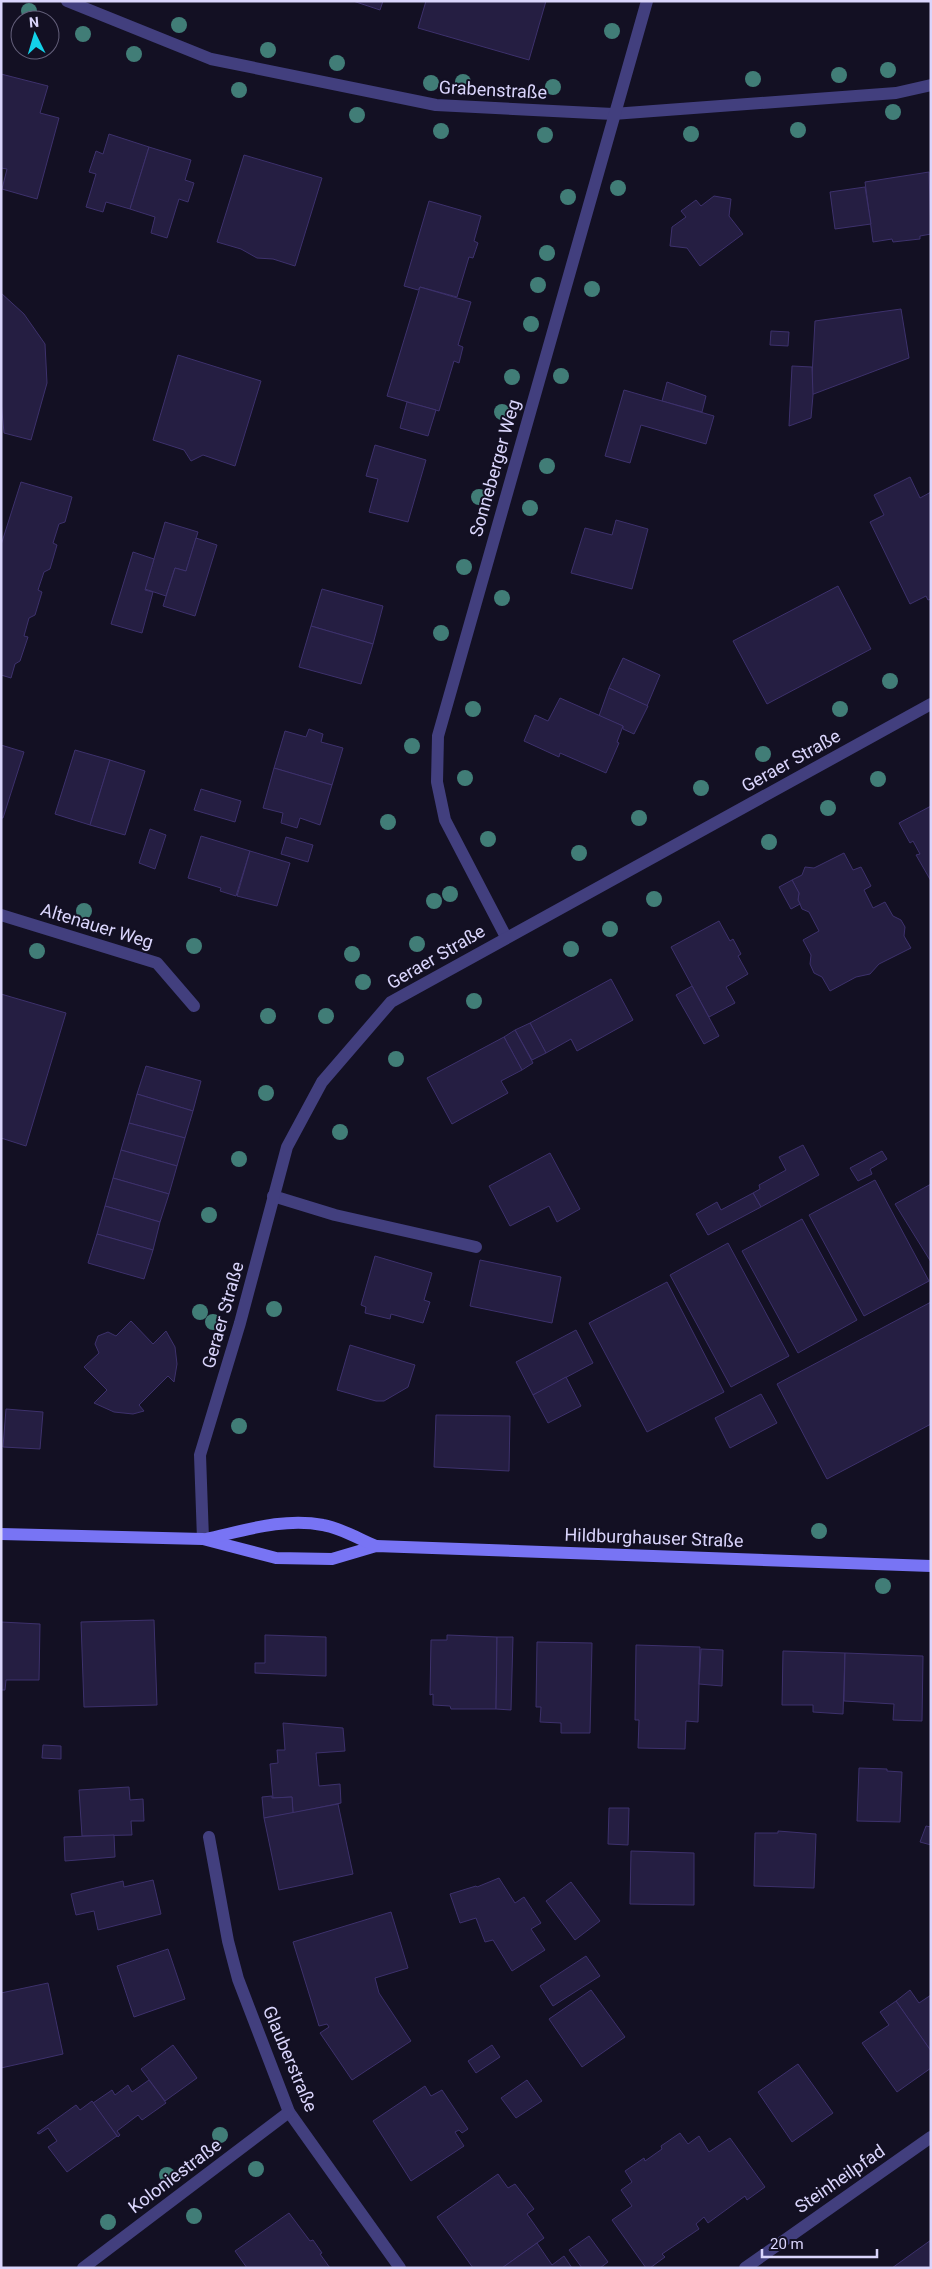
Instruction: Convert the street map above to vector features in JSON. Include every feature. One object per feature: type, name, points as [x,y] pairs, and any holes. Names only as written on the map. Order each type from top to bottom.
[{"type":"main road","name":"Hildburghauser Straße","points":[[1,1534],[203,1539],[277,1524],[302,1524],[323,1525],[376,1546],[931,1566]]},
{"type":"main road","name":"Hildburghauser Straße","points":[[203,1539],[276,1558],[332,1560],[376,1546]]},
{"type":"street","name":"Grabenstraße","points":[[67,1],[212,58],[436,105],[613,114],[896,93],[931,85]]},
{"type":"street","name":"Sonneberger Weg","points":[[506,937],[445,820],[437,782],[438,736],[646,1]]},
{"type":"street","name":"Geraer Straße","points":[[203,1539],[200,1455],[240,1323],[287,1147],[322,1082],[391,1002],[931,704]]},
{"type":"street","name":"Altenauer Weg","points":[[1,916],[157,963],[194,1006]]},
{"type":"street","points":[[273,1196],[335,1215],[476,1247]]},
{"type":"street","name":"Glauberstraße","points":[[209,1837],[220,1904],[238,1979],[289,2112],[400,2268]]},
{"type":"street","name":"Koloniestraße","points":[[83,2268],[289,2112]]},
{"type":"street","name":"Steinheilpfad","points":[[745,2268],[931,2137]]},
{"type":"building","points":[[353,1],[383,1],[380,10]]},
{"type":"building","points":[[426,1],[546,1],[529,60],[418,28]]},
{"type":"building","points":[[1,74],[48,86],[40,113],[59,118],[37,199],[2,189],[7,169],[1,168]]},
{"type":"building","points":[[109,134],[149,147],[130,209],[106,202],[103,212],[86,207],[96,174],[89,172],[96,151],[103,154]]},
{"type":"building","points":[[149,147],[191,160],[185,180],[194,183],[188,202],[179,199],[167,238],[151,233],[155,217],[130,209]]},
{"type":"building","points":[[244,155],[322,178],[295,266],[273,259],[257,258],[241,249],[217,242]]},
{"type":"building","points":[[929,172],[931,234],[920,236],[920,239],[893,242],[892,239],[873,242],[865,182]]},
{"type":"building","points":[[865,187],[871,224],[835,229],[830,192]]},
{"type":"building","points":[[714,196],[731,199],[729,216],[743,234],[700,266],[687,248],[670,246],[672,227],[686,217],[681,211],[696,200],[701,206]]},
{"type":"building","points":[[429,201],[481,216],[474,241],[478,243],[473,258],[469,257],[457,297],[420,287],[418,290],[404,286]]},
{"type":"building","points":[[420,287],[471,302],[458,345],[463,347],[459,363],[454,361],[439,411],[387,396]]},
{"type":"building","points":[[1,293],[24,314],[45,344],[47,383],[31,440],[4,433],[1,401]]},
{"type":"building","points":[[901,309],[909,358],[811,395],[815,321]]},
{"type":"building","points":[[771,331],[789,332],[788,346],[770,345]]},
{"type":"building","points":[[178,355],[261,381],[235,466],[203,455],[191,461],[184,450],[153,440]]},
{"type":"building","points":[[792,366],[812,367],[813,395],[811,418],[789,426]]},
{"type":"building","points":[[667,382],[706,396],[702,412],[662,401]]},
{"type":"building","points":[[624,390],[714,416],[706,444],[641,425],[630,463],[605,456]]},
{"type":"building","points":[[407,402],[436,410],[428,436],[400,428]]},
{"type":"building","points":[[375,445],[426,460],[408,522],[369,512],[378,479],[366,476]]},
{"type":"building","points":[[910,477],[920,498],[931,492],[931,599],[928,600],[926,596],[910,604],[870,522],[884,515],[874,495]]},
{"type":"building","points":[[21,482],[72,497],[65,522],[59,524],[53,543],[57,545],[50,569],[44,572],[38,590],[42,592],[35,615],[29,618],[24,636],[28,637],[20,661],[15,664],[11,678],[1,675],[1,545]]},
{"type":"building","points":[[616,520],[648,529],[632,589],[571,573],[585,528],[612,535]]},
{"type":"building","points":[[165,522],[198,532],[186,571],[175,568],[166,596],[145,589]]},
{"type":"building","points":[[196,538],[217,545],[195,616],[163,606],[175,568],[186,571]]},
{"type":"building","points":[[133,552],[154,559],[145,590],[153,592],[142,633],[111,624]]},
{"type":"building","points":[[838,586],[871,649],[767,704],[733,641]]},
{"type":"building","points":[[322,589],[383,606],[373,644],[311,626]]},
{"type":"building","points":[[311,626],[373,644],[361,684],[299,667]]},
{"type":"building","points":[[623,658],[660,675],[647,706],[609,688]]},
{"type":"building","points":[[609,688],[648,706],[634,734],[623,729],[623,726],[599,716]]},
{"type":"building","points":[[560,698],[623,726],[617,742],[619,743],[606,773],[560,753],[559,757],[524,741],[535,715],[548,721]]},
{"type":"building","points":[[309,729],[323,734],[321,742],[343,748],[332,785],[274,768],[285,731],[306,737]]},
{"type":"building","points":[[1,745],[24,752],[3,818],[1,818]]},
{"type":"building","points":[[75,750],[110,760],[90,825],[55,814]]},
{"type":"building","points":[[110,760],[145,771],[125,835],[90,825]]},
{"type":"building","points":[[274,768],[332,785],[320,825],[300,818],[297,828],[281,823],[283,813],[263,808]]},
{"type":"building","points":[[201,789],[241,801],[235,822],[194,810]]},
{"type":"building","points":[[931,806],[931,881],[916,855],[920,854],[913,841],[910,843],[899,823]]},
{"type":"building","points":[[150,829],[166,835],[155,869],[139,863]]},
{"type":"building","points":[[201,836],[250,851],[236,896],[220,891],[221,888],[188,878]]},
{"type":"building","points":[[286,837],[313,845],[308,862],[281,854]]},
{"type":"building","points":[[250,851],[290,863],[277,906],[237,896]]},
{"type":"building","points":[[844,853],[853,870],[861,867],[871,886],[864,890],[873,908],[885,902],[893,916],[901,920],[905,927],[904,936],[911,948],[879,964],[870,974],[856,977],[830,991],[822,977],[814,973],[810,964],[811,955],[803,940],[819,931],[809,912],[802,909],[798,900],[799,893],[792,880],[802,875],[805,867],[814,868]]},
{"type":"building","points":[[792,880],[799,893],[798,900],[800,904],[791,909],[779,887]]},
{"type":"building","points":[[719,921],[730,941],[733,939],[741,954],[738,956],[748,974],[726,987],[735,1003],[709,1017],[671,947]]},
{"type":"building","points":[[611,979],[633,1020],[577,1051],[571,1039],[546,1053],[530,1023]]},
{"type":"building","points":[[692,986],[719,1036],[704,1044],[676,995]]},
{"type":"building","points":[[1,994],[66,1013],[26,1146],[1,1138]]},
{"type":"building","points":[[530,1023],[546,1053],[532,1060],[515,1030]]},
{"type":"building","points":[[515,1030],[533,1063],[522,1070],[504,1037]]},
{"type":"building","points":[[504,1037],[522,1070],[501,1081],[508,1093],[452,1124],[427,1078]]},
{"type":"building","points":[[146,1066],[201,1081],[193,1111],[137,1094]]},
{"type":"building","points":[[137,1094],[193,1111],[185,1138],[129,1123]]},
{"type":"building","points":[[129,1123],[185,1138],[177,1166],[121,1150]]},
{"type":"building","points":[[803,1145],[819,1175],[761,1207],[753,1193],[760,1189],[759,1185],[786,1170],[779,1157]]},
{"type":"building","points":[[121,1150],[177,1166],[169,1194],[113,1178]]},
{"type":"building","points":[[882,1151],[887,1159],[870,1169],[872,1174],[858,1181],[850,1168]]},
{"type":"building","points":[[550,1153],[580,1209],[557,1222],[549,1206],[510,1226],[489,1186]]},
{"type":"building","points":[[113,1178],[169,1194],[160,1222],[105,1206]]},
{"type":"building","points":[[875,1180],[929,1281],[864,1316],[809,1215]]},
{"type":"building","points":[[931,1184],[931,1262],[895,1204]]},
{"type":"building","points":[[753,1193],[761,1207],[708,1235],[696,1214],[717,1202],[721,1210]]},
{"type":"building","points":[[105,1206],[160,1222],[153,1250],[97,1234]]},
{"type":"building","points":[[802,1219],[857,1320],[798,1353],[742,1251]]},
{"type":"building","points":[[97,1234],[153,1250],[144,1279],[88,1263]]},
{"type":"building","points":[[728,1243],[789,1356],[731,1387],[670,1275]]},
{"type":"building","points":[[375,1256],[432,1273],[424,1300],[430,1302],[423,1323],[391,1314],[390,1319],[365,1313],[366,1307],[361,1305]]},
{"type":"building","points":[[480,1260],[561,1277],[552,1323],[470,1306]]},
{"type":"building","points":[[667,1282],[724,1392],[647,1432],[589,1323]]},
{"type":"building","points":[[931,1302],[931,1424],[827,1479],[777,1384]]},
{"type":"building","points":[[131,1321],[153,1344],[166,1331],[175,1347],[177,1364],[174,1382],[168,1376],[139,1405],[144,1411],[133,1414],[114,1412],[94,1403],[107,1390],[84,1367],[99,1353],[95,1344],[98,1336],[108,1332],[116,1336]]},
{"type":"building","points":[[576,1330],[593,1363],[533,1395],[516,1362]]},
{"type":"building","points":[[350,1345],[415,1365],[408,1387],[384,1401],[376,1401],[337,1390]]},
{"type":"building","points":[[566,1377],[581,1406],[548,1423],[533,1395]]},
{"type":"building","points":[[761,1394],[777,1423],[730,1448],[715,1418]]},
{"type":"building","points":[[6,1409],[43,1412],[40,1449],[3,1447]]},
{"type":"building","points":[[436,1415],[510,1416],[509,1471],[434,1467]]},
{"type":"building","points":[[154,1620],[157,1705],[84,1707],[81,1622]]},
{"type":"building","points":[[1,1622],[40,1624],[39,1680],[6,1680],[5,1690],[1,1690]]},
{"type":"building","points":[[265,1635],[326,1637],[326,1676],[255,1673],[255,1663],[265,1663]]},
{"type":"building","points":[[447,1635],[497,1637],[496,1709],[451,1709],[450,1706],[433,1705],[433,1694],[430,1695],[431,1640],[447,1640]]},
{"type":"building","points":[[497,1637],[513,1637],[511,1710],[496,1709]]},
{"type":"building","points":[[537,1642],[592,1643],[590,1733],[561,1733],[561,1723],[540,1722],[541,1707],[536,1707]]},
{"type":"building","points":[[636,1645],[700,1647],[698,1722],[686,1721],[685,1749],[638,1748],[639,1720],[635,1720]]},
{"type":"building","points":[[701,1649],[723,1650],[722,1686],[699,1684]]},
{"type":"building","points":[[783,1651],[845,1653],[843,1714],[813,1712],[813,1705],[782,1705]]},
{"type":"building","points":[[845,1653],[923,1656],[922,1721],[893,1720],[894,1704],[844,1701]]},
{"type":"building","points":[[283,1723],[343,1728],[345,1751],[316,1753],[319,1786],[340,1784],[341,1803],[293,1813],[292,1797],[273,1798],[270,1764],[278,1763],[277,1750],[285,1750]]},
{"type":"building","points":[[43,1745],[61,1746],[61,1759],[42,1758]]},
{"type":"building","points":[[859,1768],[887,1769],[887,1771],[902,1772],[900,1822],[857,1821]]},
{"type":"building","points":[[129,1787],[130,1800],[143,1799],[144,1821],[131,1821],[132,1835],[82,1836],[79,1790]]},
{"type":"building","points":[[272,1796],[272,1798],[292,1797],[293,1813],[264,1818],[262,1797]]},
{"type":"building","points":[[338,1804],[353,1874],[279,1890],[264,1818]]},
{"type":"building","points":[[609,1808],[629,1808],[628,1845],[608,1844]]},
{"type":"building","points":[[926,1826],[931,1827],[931,1845],[920,1842]]},
{"type":"building","points":[[778,1831],[816,1834],[814,1888],[754,1886],[755,1833],[778,1833]]},
{"type":"building","points":[[114,1835],[115,1857],[65,1861],[64,1837]]},
{"type":"building","points":[[631,1851],[694,1853],[694,1905],[630,1904]]},
{"type":"building","points":[[499,1878],[515,1903],[524,1897],[541,1923],[531,1929],[545,1950],[512,1971],[493,1940],[485,1942],[476,1918],[460,1923],[450,1894],[477,1887]]},
{"type":"building","points":[[153,1880],[161,1914],[98,1930],[94,1911],[76,1915],[71,1894],[123,1881],[124,1887]]},
{"type":"building","points":[[571,1882],[600,1921],[575,1940],[546,1901]]},
{"type":"building","points":[[391,1912],[408,1968],[375,1978],[379,1993],[411,2041],[352,2080],[320,2033],[329,2027],[327,2024],[319,2026],[293,1942]]},
{"type":"building","points":[[168,1949],[185,1999],[134,2017],[117,1966]]},
{"type":"building","points":[[586,1956],[600,1976],[553,2006],[540,1986]]},
{"type":"building","points":[[48,1983],[63,2054],[1,2068],[1,1993]]},
{"type":"building","points":[[591,1990],[625,2037],[582,2067],[549,2019]]},
{"type":"building","points":[[910,1990],[919,2003],[931,1995],[931,2051],[896,2001]]},
{"type":"building","points":[[896,2001],[931,2051],[931,2068],[897,2092],[862,2043],[889,2025],[880,2012]]},
{"type":"building","points":[[173,2045],[197,2078],[165,2101],[141,2069]]},
{"type":"building","points":[[492,2045],[500,2057],[476,2073],[468,2061]]},
{"type":"building","points":[[798,2064],[833,2113],[792,2142],[758,2092]]},
{"type":"building","points":[[149,2080],[166,2103],[142,2120],[138,2115],[117,2131],[120,2135],[118,2137],[93,2103],[112,2090],[115,2095],[128,2085],[132,2092]]},
{"type":"building","points":[[527,2080],[542,2101],[516,2118],[501,2098]]},
{"type":"building","points":[[425,2086],[431,2096],[442,2090],[468,2129],[462,2133],[459,2130],[455,2132],[464,2146],[411,2181],[373,2121]]},
{"type":"building","points":[[92,2101],[117,2136],[67,2172],[48,2147],[57,2141],[48,2128],[39,2134],[37,2133],[76,2105],[80,2110]]},
{"type":"building","points":[[680,2133],[688,2144],[699,2136],[709,2152],[730,2138],[765,2187],[747,2200],[745,2196],[708,2223],[704,2217],[696,2224],[699,2229],[662,2254],[665,2257],[650,2268],[646,2268],[612,2220],[632,2206],[621,2190],[632,2182],[625,2171],[644,2158],[645,2161],[662,2149],[661,2146]]},
{"type":"building","points":[[498,2174],[508,2188],[515,2184],[534,2209],[527,2214],[544,2238],[502,2268],[473,2268],[437,2217]]},
{"type":"building","points":[[289,2213],[310,2241],[313,2240],[330,2268],[247,2268],[235,2251]]},
{"type":"building","points":[[589,2236],[608,2262],[600,2268],[582,2268],[569,2250]]},
{"type":"building","points":[[931,2240],[931,2268],[892,2268]]},
{"type":"building","points":[[537,2243],[552,2265],[564,2256],[572,2268],[502,2268]]}]
